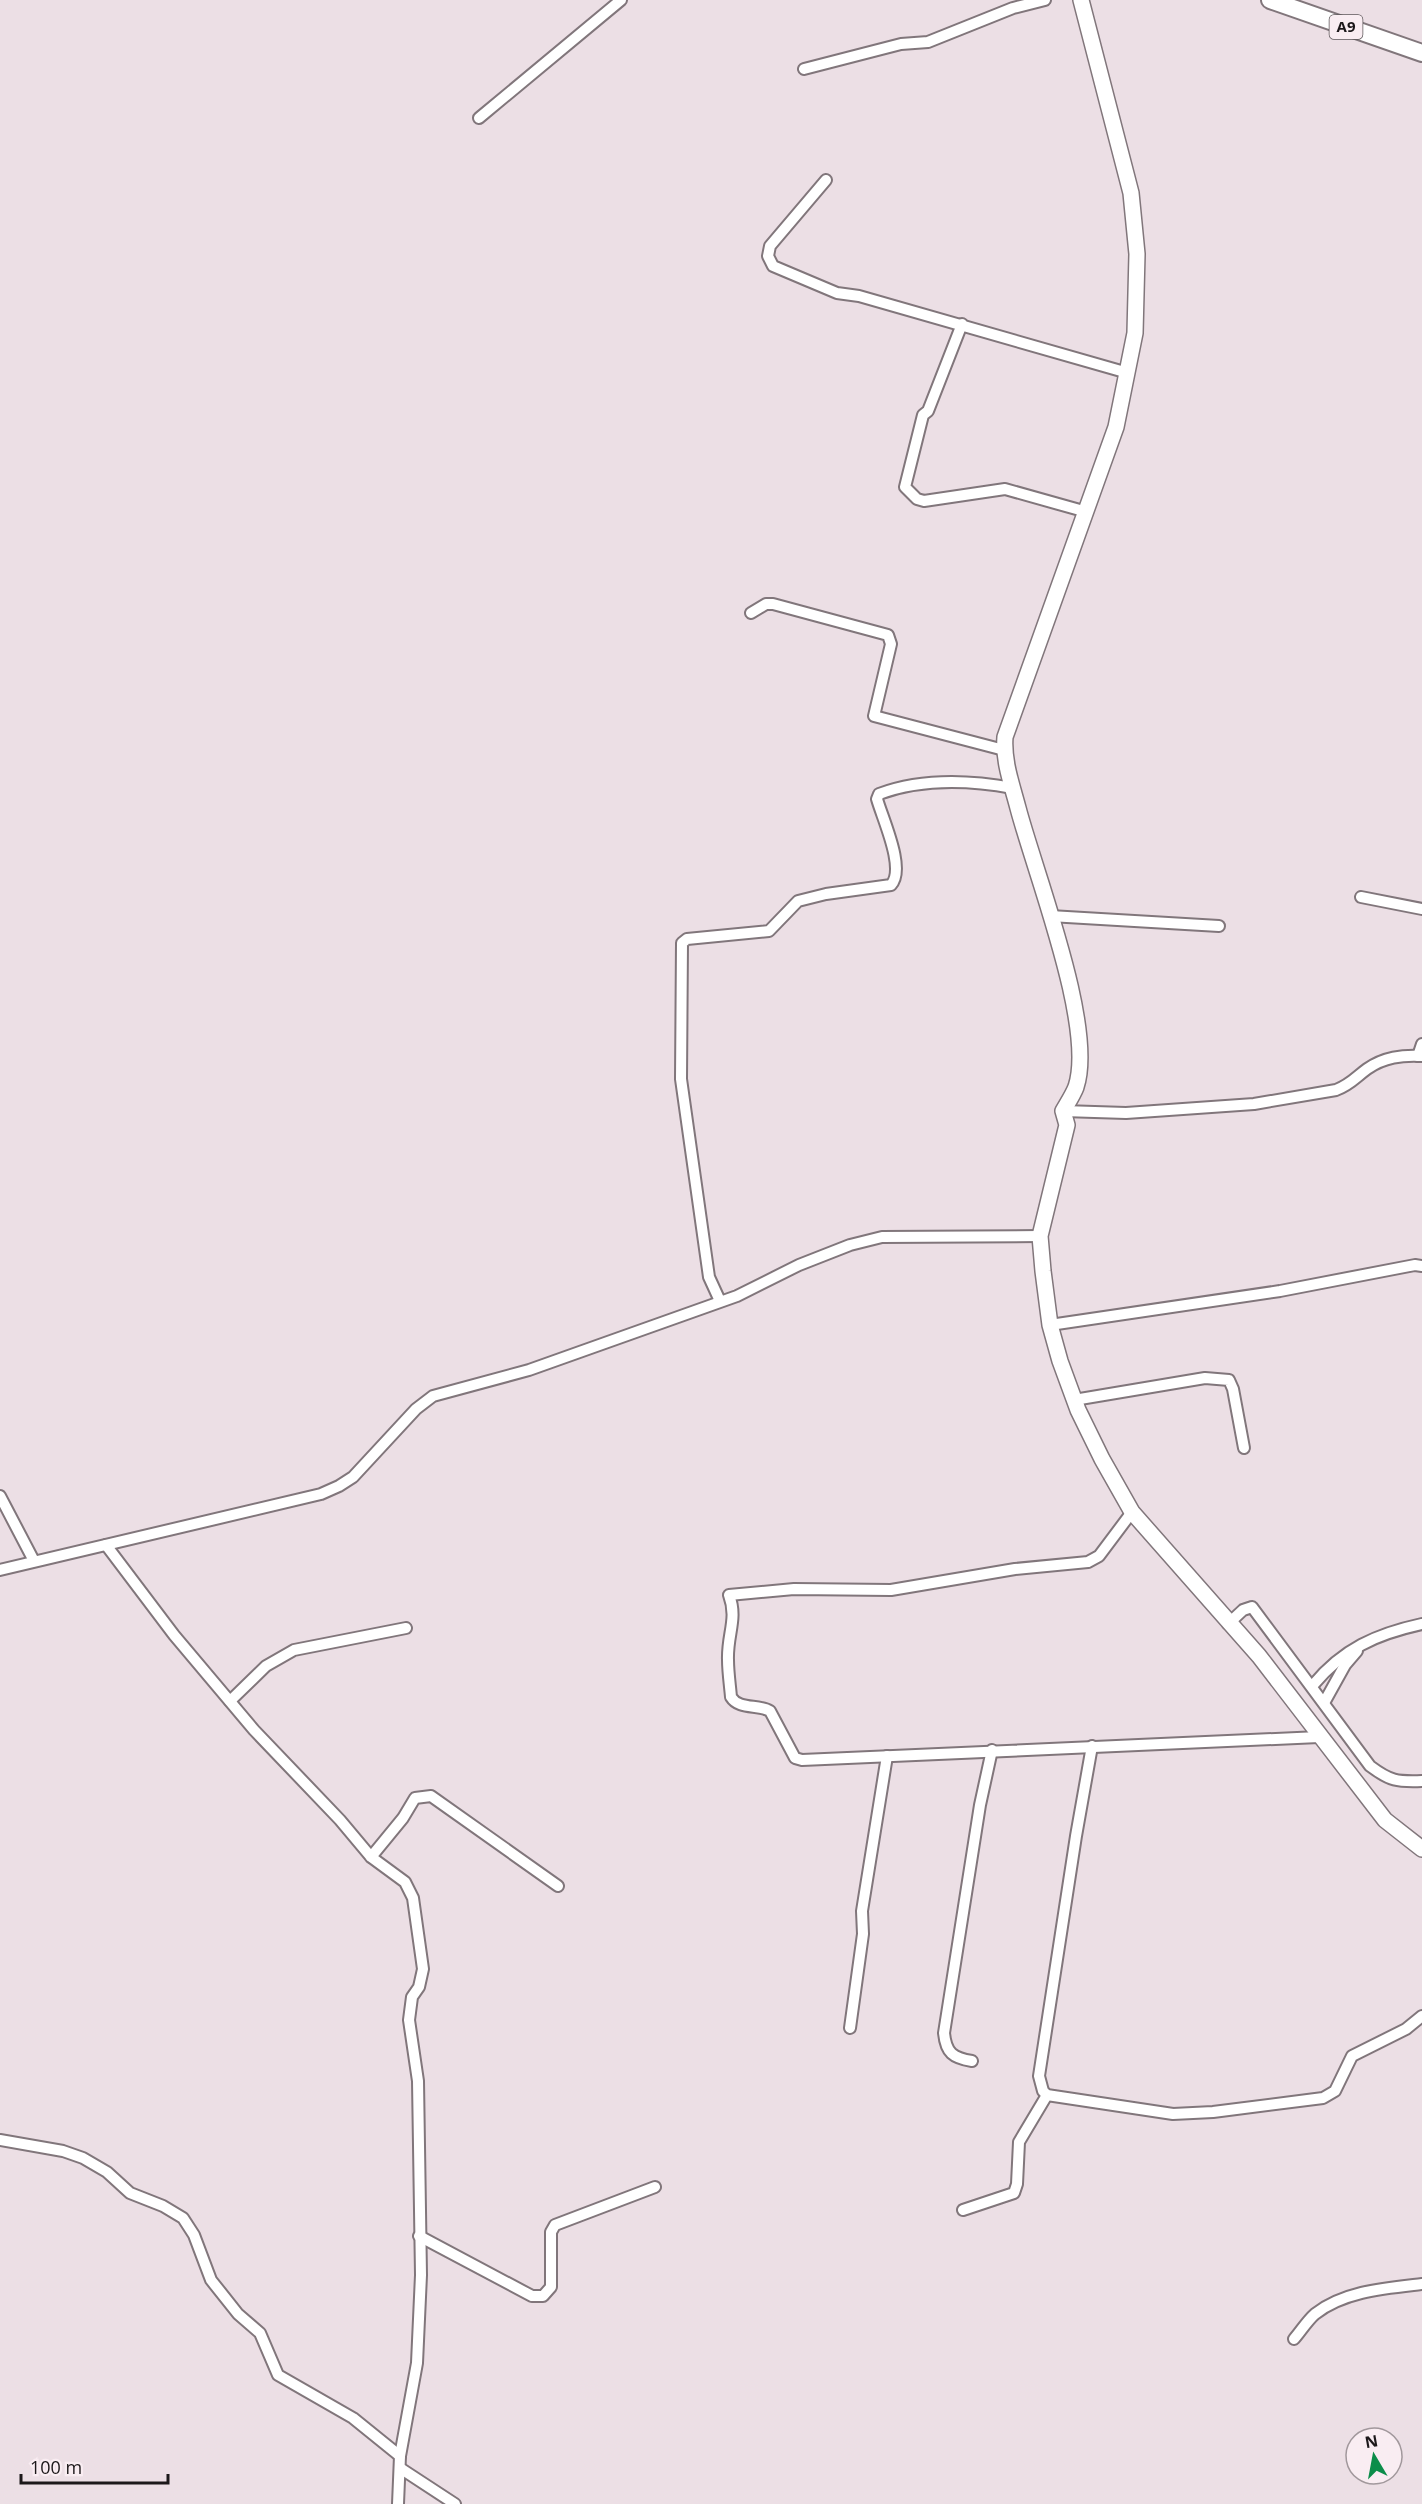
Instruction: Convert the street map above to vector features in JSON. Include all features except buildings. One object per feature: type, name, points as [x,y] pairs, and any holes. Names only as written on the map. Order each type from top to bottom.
[{"type":"main road","name":"A9","points":[[1270,0],[1422,53]]},
{"type":"street","points":[[479,118],[621,0]]},
{"type":"street","points":[[804,69],[901,44],[928,42],[1013,8],[1045,0]]},
{"type":"street","points":[[1080,0],[1131,194],[1135,223],[1137,297],[1135,333],[1116,428],[1087,512],[1068,558],[1026,686],[1009,724],[1004,750],[1064,962],[1080,1053],[1076,1088],[1063,1111],[1067,1125],[1040,1236],[1050,1325],[1074,1400],[1102,1459],[1132,1512],[1228,1624],[1259,1656],[1385,1820],[1422,1850]]},
{"type":"street","points":[[826,180],[770,246],[769,261],[789,274],[837,293],[962,324],[1128,373]]},
{"type":"street","points":[[962,324],[928,411],[923,415],[905,487],[917,499],[924,501],[1005,489],[1087,512]]},
{"type":"street","points":[[751,613],[766,604],[773,604],[888,635],[891,644],[874,716],[1004,750]]},
{"type":"street","points":[[720,1301],[710,1277],[681,1079],[682,943],[687,939],[769,931],[798,901],[826,894],[891,885],[896,879],[898,867],[877,799],[879,794],[900,788],[959,781],[1013,788]]},
{"type":"street","points":[[1361,897],[1422,909]]},
{"type":"street","points":[[1050,916],[1219,926]]},
{"type":"street","points":[[1063,1111],[1126,1113],[1254,1104],[1336,1090],[1348,1085],[1366,1070],[1387,1058],[1420,1056],[1422,1044]]},
{"type":"street","points":[[0,1570],[330,1490],[353,1477],[416,1408],[433,1396],[529,1370],[720,1301],[850,1245],[882,1237],[1040,1236]]},
{"type":"street","points":[[1050,1325],[1280,1291],[1415,1264],[1422,1266]]},
{"type":"street","points":[[1074,1400],[1205,1378],[1229,1380],[1233,1389],[1244,1448]]},
{"type":"street","points":[[0,1496],[34,1561]]},
{"type":"street","points":[[1132,1512],[1100,1557],[1088,1562],[1015,1569],[891,1590],[794,1589],[729,1595],[735,1611],[730,1628],[728,1660],[734,1702],[764,1707],[770,1711],[795,1758],[812,1760],[992,1750],[1319,1737]]},
{"type":"street","points":[[106,1545],[174,1635],[230,1701],[340,1820],[371,1857],[405,1882],[414,1898],[423,1970],[419,1987],[412,1997],[409,2020],[418,2081],[421,2275],[417,2363],[400,2456],[398,2504]]},
{"type":"street","points":[[1228,1624],[1243,1610],[1252,1607],[1313,1685],[1370,1766],[1386,1778],[1399,1782],[1422,1781]]},
{"type":"street","points":[[1313,1685],[1333,1661],[1366,1642],[1422,1624]]},
{"type":"street","points":[[230,1701],[266,1666],[294,1650],[406,1628]]},
{"type":"street","points":[[1324,1701],[1345,1665],[1366,1642]]},
{"type":"street","points":[[1092,1746],[1039,2076],[1043,2091],[1047,2095],[1173,2114],[1213,2112],[1323,2097],[1335,2091],[1353,2056],[1406,2029],[1422,2016]]},
{"type":"street","points":[[972,2061],[949,2053],[945,2046],[944,2033],[980,1805],[992,1750]]},
{"type":"street","points":[[850,2028],[863,1934],[862,1911],[887,1756]]},
{"type":"street","points":[[371,1857],[403,1818],[415,1798],[431,1796],[558,1886]]},
{"type":"street","points":[[963,2210],[1014,2193],[1017,2184],[1019,2142],[1047,2095]]},
{"type":"street","points":[[0,2140],[63,2151],[83,2158],[107,2172],[130,2193],[183,2218],[194,2235],[211,2280],[238,2314],[260,2333],[278,2375],[346,2413],[400,2456]]},
{"type":"street","points":[[419,2236],[524,2291],[543,2296],[551,2287],[552,2228],[567,2220],[655,2187]]},
{"type":"street","points":[[1294,2339],[1313,2316],[1334,2303],[1374,2290],[1422,2284]]},
{"type":"street","points":[[400,2468],[455,2504]]}]
